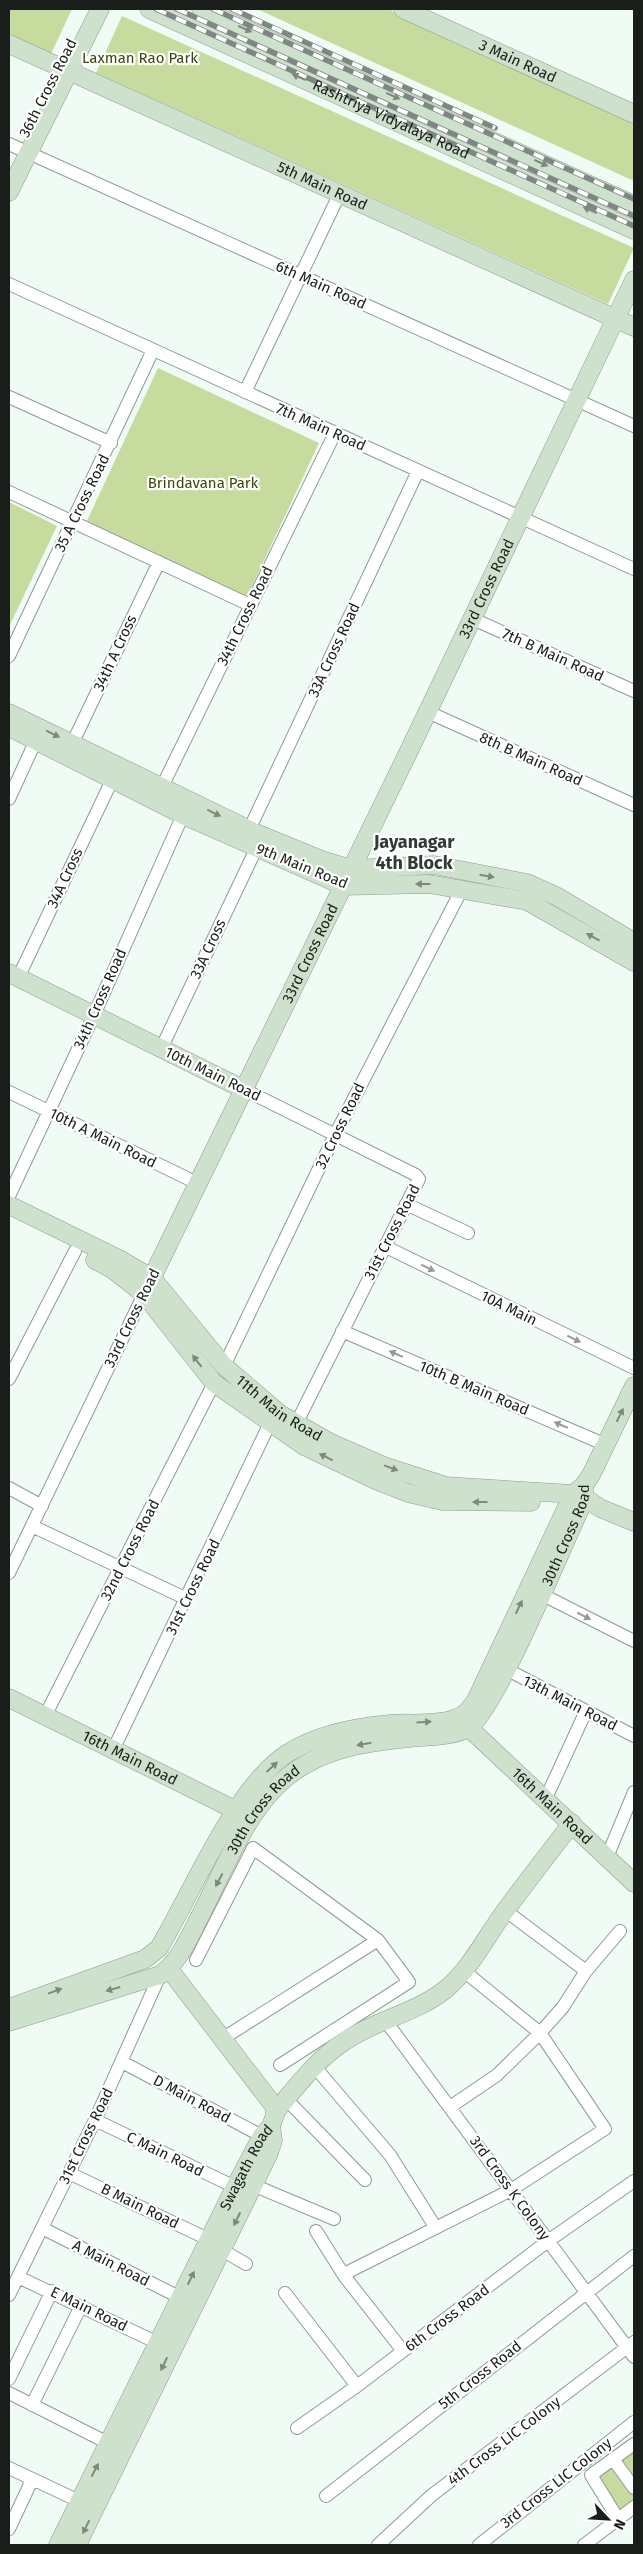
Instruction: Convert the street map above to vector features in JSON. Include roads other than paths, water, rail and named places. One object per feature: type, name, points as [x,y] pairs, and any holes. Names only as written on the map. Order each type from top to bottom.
[{"type":"main road","name":"36th Cross Road","points":[[64,69],[88,9]]},
{"type":"main road","name":"36th Cross Road","points":[[9,168],[100,9]]},
{"type":"main road","name":"Rashtriya Vidyalaya Road","points":[[149,9],[634,230]]},
{"type":"main road","name":"Rashtriya Vidyalaya Road","points":[[201,9],[634,205]]},
{"type":"main road","name":"3 Main Road","points":[[403,9],[634,114]]},
{"type":"main road","name":"5th Main Road","points":[[9,44],[634,327]]},
{"type":"main road","name":"36th Cross Road","points":[[9,192],[19,148]]},
{"type":"main road","name":"33rd Cross Road","points":[[148,1286],[473,619],[634,280]]},
{"type":"main road","name":"9th Main Road","points":[[9,713],[72,744],[256,849],[344,886],[429,884],[527,900],[634,962]]},
{"type":"main road","name":"9th Main Road","points":[[9,727],[113,778],[158,794]]},
{"type":"main road","name":"9th Main Road","points":[[186,808],[249,830],[322,860],[352,869],[434,866],[527,883],[556,896],[634,942]]},
{"type":"main road","name":"10th Main Road","points":[[14,976],[243,1089]]},
{"type":"main road","name":"11th Main Road","points":[[9,1206],[118,1259],[148,1286],[224,1366],[296,1424],[357,1455],[414,1477],[446,1486],[578,1497]]},
{"type":"main road","name":"11th Main Road","points":[[9,1219],[148,1286],[214,1383],[270,1423],[322,1456],[408,1493],[442,1501],[578,1497]]},
{"type":"main road","points":[[634,1386],[578,1497],[634,1522]]},
{"type":"main road","name":"30th Cross Road","points":[[164,1972],[191,1933],[250,1821],[271,1793],[286,1778],[316,1757],[356,1746],[446,1735],[469,1728],[487,1704],[506,1669],[541,1594],[578,1497]]},
{"type":"main road","name":"30th Cross Road","points":[[9,2008],[153,1954],[164,1941],[236,1810],[273,1765],[306,1744],[336,1733],[390,1724],[452,1720],[468,1712],[476,1700],[578,1497]]},
{"type":"main road","name":"16th Main Road","points":[[9,1698],[236,1810],[250,1821]]},
{"type":"main road","name":"16th Main Road","points":[[469,1728],[546,1798],[634,1883]]},
{"type":"main road","points":[[9,2022],[164,1972],[222,2039],[274,2118],[314,2066],[345,2041],[385,2020],[407,2013],[426,2003],[464,1971],[572,1823]]},
{"type":"main road","name":"Swagath Road","points":[[58,2545],[181,2298],[253,2185],[273,2140],[274,2118]]},
{"type":"main road","name":"Swagath Road","points":[[77,2545],[216,2245],[235,2187],[274,2118]]},
{"type":"street","name":"6th Main Road","points":[[19,148],[634,426]]},
{"type":"street","points":[[245,392],[340,194]]},
{"type":"street","name":"7th Main Road","points":[[9,284],[634,569]]},
{"type":"street","name":"35 A Cross Road","points":[[9,656],[111,443],[153,350]]},
{"type":"street","points":[[9,397],[111,443]]},
{"type":"street","name":"34th Cross Road","points":[[158,794],[335,432]]},
{"type":"street","name":"33A Cross Road","points":[[249,830],[418,471]]},
{"type":"street","points":[[9,492],[250,605]]},
{"type":"street","name":"34th A Cross","points":[[72,744],[159,562]]},
{"type":"street","name":"7th B Main Road","points":[[473,619],[634,691]]},
{"type":"street","name":"8th B Main Road","points":[[428,712],[634,805]]},
{"type":"street","points":[[9,799],[36,740]]},
{"type":"street","name":"34A Cross","points":[[14,976],[113,778]]},
{"type":"street","name":"34th Cross Road","points":[[9,1196],[94,1015],[186,808]]},
{"type":"street","name":"33A Cross","points":[[161,1048],[256,849]]},
{"type":"street","name":"32 Cross Road","points":[[224,1366],[335,1135],[462,889]]},
{"type":"street","name":"10th Main Road","points":[[243,1089],[416,1175]]},
{"type":"street","name":"10th A Main Road","points":[[9,1092],[197,1183]]},
{"type":"street","name":"31st Cross Road","points":[[296,1424],[384,1246],[419,1181],[416,1175]]},
{"type":"street","points":[[406,1204],[468,1233]]},
{"type":"street","name":"10A Main","points":[[384,1246],[634,1368]]},
{"type":"street","points":[[9,1379],[75,1251]]},
{"type":"street","name":"33rd Cross Road","points":[[9,1573],[148,1286]]},
{"type":"street","name":"10th B Main Road","points":[[342,1331],[606,1444]]},
{"type":"street","name":"32nd Cross Road","points":[[45,1716],[214,1383]]},
{"type":"street","name":"31st Cross Road","points":[[113,1750],[270,1423]]},
{"type":"street","points":[[9,1488],[42,1506]]},
{"type":"street","points":[[32,1526],[187,1599]]},
{"type":"street","points":[[541,1594],[634,1641]]},
{"type":"street","name":"13th Main Road","points":[[506,1669],[634,1736]]},
{"type":"street","points":[[546,1798],[586,1711]]},
{"type":"street","points":[[607,1857],[634,1792]]},
{"type":"street","points":[[196,1960],[254,1848],[378,1940],[409,1982],[280,2065]]},
{"type":"street","points":[[506,1911],[586,1971]]},
{"type":"street","points":[[450,2107],[497,2075],[540,2033],[562,2008],[586,1971],[620,1931]]},
{"type":"street","points":[[222,2039],[378,1940]]},
{"type":"street","points":[[345,2277],[347,2273],[511,2190],[604,2129],[540,2033],[464,1971]]},
{"type":"street","name":"31st Cross Road","points":[[9,2295],[95,2120],[164,1972]]},
{"type":"street","name":"3rd Cross K Colony","points":[[385,2020],[586,2292],[632,2349]]},
{"type":"street","name":"D Main Road","points":[[122,2062],[274,2118],[365,2180]]},
{"type":"street","points":[[314,2066],[390,2155],[436,2228]]},
{"type":"street","name":"C Main Road","points":[[95,2120],[235,2187]]},
{"type":"street","name":"B Main Road","points":[[69,2172],[216,2245],[246,2264]]},
{"type":"street","name":"6th Cross Road","points":[[297,2428],[403,2352],[548,2241],[634,2181]]},
{"type":"street","points":[[253,2185],[334,2219]]},
{"type":"street","name":"A Main Road","points":[[42,2228],[181,2298]]},
{"type":"street","points":[[316,2231],[345,2277],[403,2352]]},
{"type":"street","name":"5th Cross Road","points":[[326,2496],[634,2256]]},
{"type":"street","name":"E Main Road","points":[[18,2276],[158,2343]]},
{"type":"street","points":[[9,2379],[52,2291]]},
{"type":"street","points":[[285,2293],[357,2386]]},
{"type":"street","points":[[32,2405],[80,2306]]},
{"type":"street","name":"4th Cross LIC Colony","points":[[378,2545],[432,2496],[632,2349]]},
{"type":"street","points":[[9,2394],[108,2443]]},
{"type":"street","name":"3rd Cross LIC Colony","points":[[479,2545],[634,2422]]},
{"type":"street","points":[[614,2438],[624,2452],[634,2488]]},
{"type":"street","points":[[584,2545],[628,2515],[591,2475],[624,2452]]},
{"type":"street","points":[[9,2468],[79,2501]]},
{"type":"street","points":[[9,2529],[32,2480]]},
{"type":"railway","points":[[156,9],[634,226]]},
{"type":"railway","points":[[177,9],[634,216]]},
{"type":"railway","points":[[213,9],[634,199]]},
{"type":"railway","points":[[232,9],[495,128]]},
{"type":"district","name":"Jayanagar 4th Block","points":[[414,852]]},
{"type":"park label","name":"Laxman Rao Park","points":[[140,58]]},
{"type":"park label","name":"Brindavana Park","points":[[203,483]]}]
